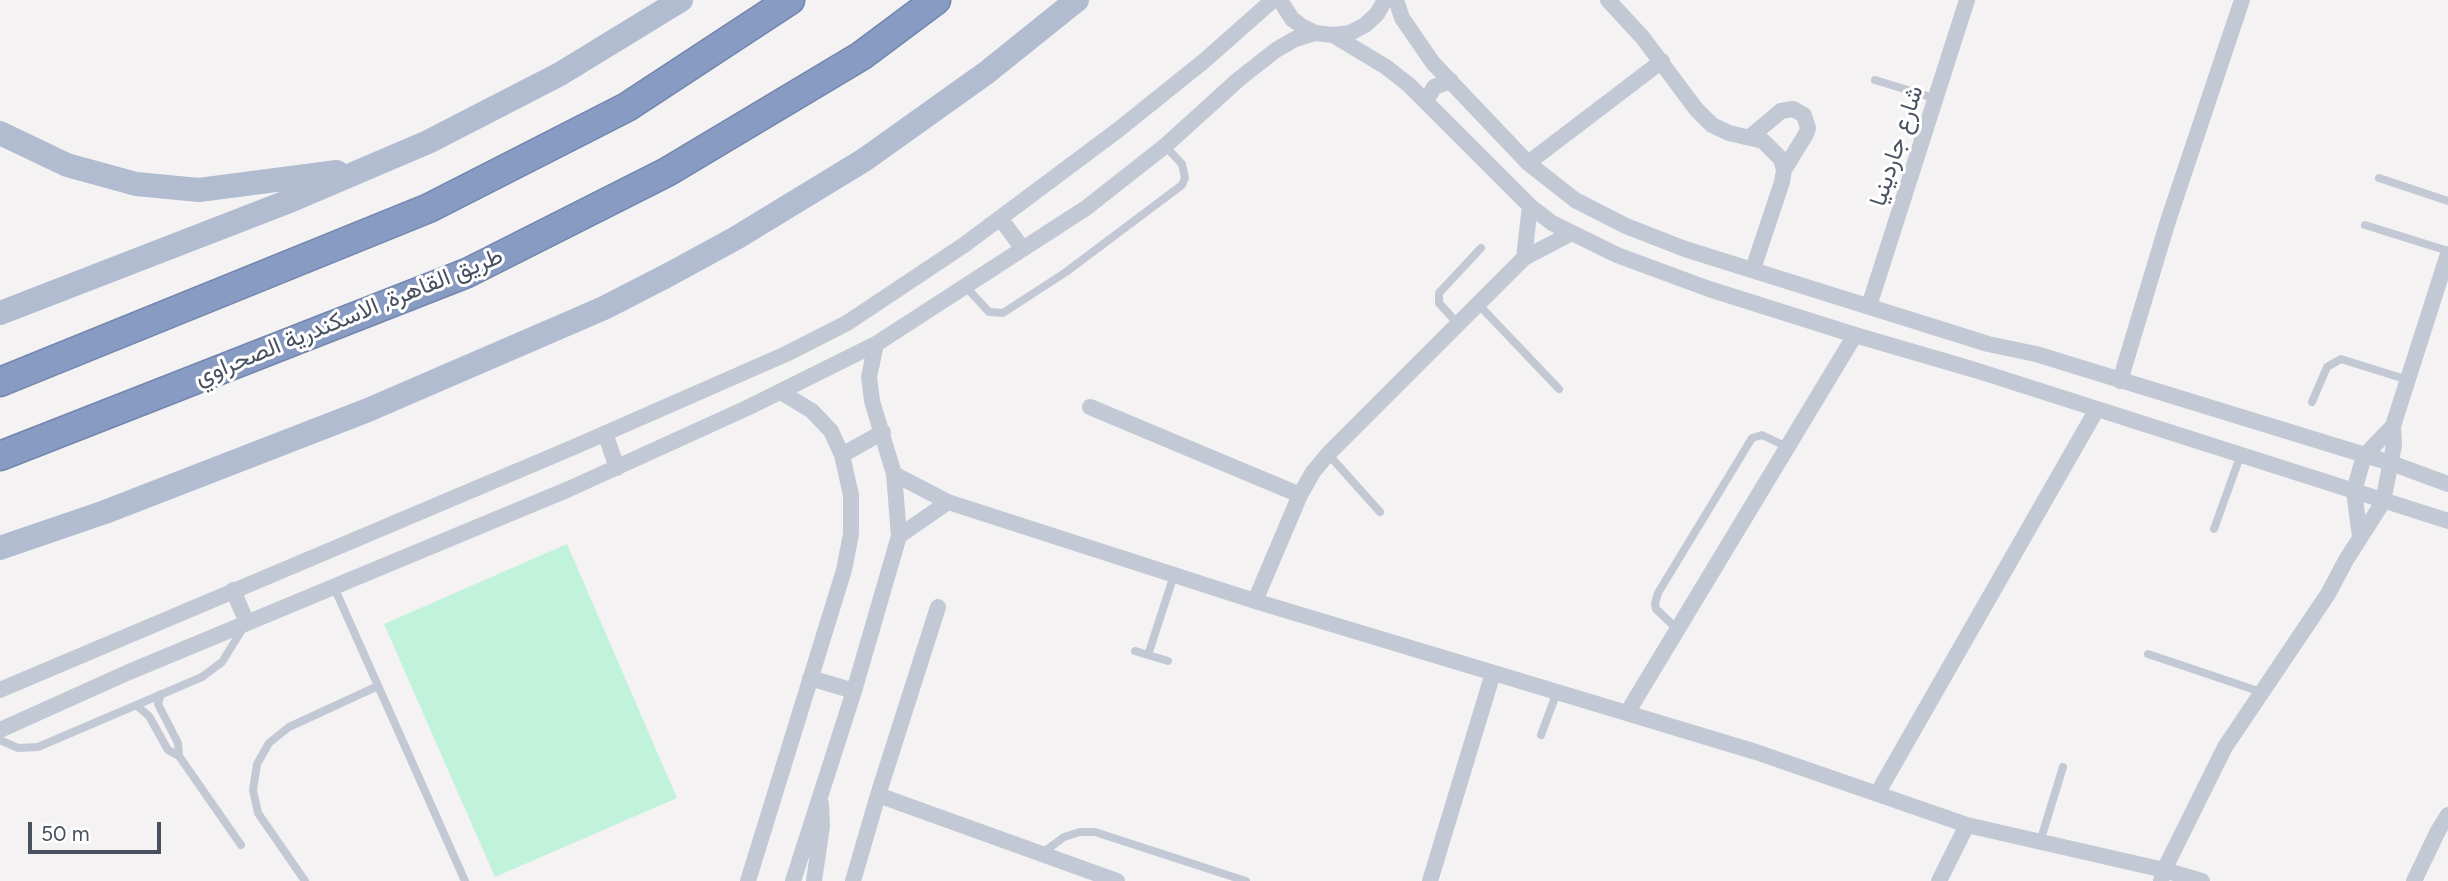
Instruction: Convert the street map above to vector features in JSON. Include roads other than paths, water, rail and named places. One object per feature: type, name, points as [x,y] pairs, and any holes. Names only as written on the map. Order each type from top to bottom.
[{"type":"highway","points":[[0,382],[429,208],[627,107],[790,0]]},
{"type":"highway","name":"طريق القاهرة, الاسكندرية الصحراوي","points":[[0,456],[467,274],[667,172],[861,56],[936,0]]},
{"type":"main road","points":[[0,313],[369,169],[495,109],[560,74],[681,0]]},
{"type":"main road","points":[[0,548],[105,512],[368,410],[604,308],[736,238],[864,160],[986,74],[1077,0]]},
{"type":"main road","points":[[0,133],[67,166],[136,184],[199,190],[369,169]]},
{"type":"street","points":[[0,690],[605,433],[786,354],[847,323],[953,252],[1118,131],[1273,0]]},
{"type":"street","points":[[1280,0],[1292,19],[1315,33]]},
{"type":"street","points":[[0,730],[129,672],[617,468],[781,392],[876,344],[1086,208],[1165,146],[1239,79],[1276,50],[1295,39],[1315,33],[1350,33],[1365,25],[1385,0]]},
{"type":"street","points":[[1395,0],[1402,18],[1433,63],[1528,163],[1575,200],[1626,226],[1685,249],[1988,344],[2036,354],[2391,463],[2448,484]]},
{"type":"street","points":[[1608,0],[1662,61],[1696,109],[1712,125],[1729,133],[1763,141],[1781,159],[1784,170]]},
{"type":"street","name":"شارع جاردينيا","points":[[1869,306],[1967,0]]},
{"type":"street","points":[[2120,381],[2168,221],[2242,0]]},
{"type":"street","points":[[1333,35],[1386,67],[1409,85],[1530,206],[1552,223],[1617,256],[1709,289],[2097,408],[2448,521]]},
{"type":"street","points":[[1528,163],[1662,61]]},
{"type":"street","points":[[1428,104],[1428,98],[1434,88],[1451,80]]},
{"type":"street","points":[[1750,137],[1781,111],[1793,109],[1804,115],[1808,128],[1784,170],[1753,269]]},
{"type":"street","points":[[1524,258],[1530,206]]},
{"type":"street","points":[[1000,218],[1023,249]]},
{"type":"street","points":[[1255,601],[1300,495],[1313,472],[1328,454],[1524,258],[1572,233]]},
{"type":"street","points":[[2162,875],[2225,747],[2328,594],[2383,502],[2391,463],[2393,426],[2448,253]]},
{"type":"street","points":[[1627,713],[1855,335]]},
{"type":"street","points":[[793,881],[854,691],[899,536],[894,474],[872,401],[869,377],[876,344]]},
{"type":"street","points":[[1975,370],[1988,344]]},
{"type":"street","points":[[748,881],[844,570],[851,534],[851,495],[842,455],[831,431],[812,411],[781,392]]},
{"type":"street","points":[[1090,407],[1300,495]]},
{"type":"street","points":[[1877,794],[2097,408]]},
{"type":"street","points":[[2360,537],[2354,491],[2364,456],[2393,426]]},
{"type":"street","points":[[842,455],[883,432]]},
{"type":"street","points":[[605,433],[617,468]]},
{"type":"street","points":[[894,474],[948,502],[1255,601],[1756,752],[1967,825],[2162,875],[2202,881]]},
{"type":"street","points":[[899,536],[948,502]]},
{"type":"street","points":[[233,590],[247,623]]},
{"type":"street","points":[[853,881],[938,607]]},
{"type":"street","points":[[1430,881],[1493,673]]},
{"type":"street","points":[[810,678],[854,691]]},
{"type":"street","points":[[878,795],[1117,881]]},
{"type":"street","points":[[814,881],[822,826],[820,796]]},
{"type":"street","points":[[2413,881],[2448,815]]},
{"type":"street","points":[[1939,881],[1967,825]]},
{"type":"lane","points":[[1875,80],[1937,99]]},
{"type":"lane","points":[[966,287],[983,308],[989,312],[1003,313],[1066,272],[1182,185],[1185,178],[1182,164],[1165,146]]},
{"type":"lane","points":[[2379,178],[2448,201]]},
{"type":"lane","points":[[2365,225],[2448,253]]},
{"type":"lane","points":[[1458,324],[1439,303],[1439,293],[1482,248]]},
{"type":"lane","points":[[1478,304],[1559,389]]},
{"type":"lane","points":[[2312,402],[2326,367],[2342,359],[2408,380]]},
{"type":"lane","points":[[1678,630],[1660,613],[1655,603],[1665,582],[1752,438],[1762,435],[1787,447]]},
{"type":"lane","points":[[1328,454],[1380,512]]},
{"type":"lane","points":[[2214,530],[2241,454]]},
{"type":"lane","points":[[1148,655],[1174,575]]},
{"type":"lane","points":[[334,587],[465,881]]},
{"type":"lane","points":[[0,740],[18,748],[31,749],[202,677],[217,667],[247,623]]},
{"type":"lane","points":[[1135,651],[1168,661]]},
{"type":"lane","points":[[2148,654],[2262,692]]},
{"type":"lane","points":[[305,881],[258,813],[253,790],[257,764],[269,743],[289,727],[378,686]]},
{"type":"lane","points":[[1541,735],[1557,692]]},
{"type":"lane","points":[[161,694],[158,704],[178,743],[179,756]]},
{"type":"lane","points":[[136,705],[149,716],[168,750],[179,756],[241,845]]},
{"type":"lane","points":[[2040,842],[2063,767]]},
{"type":"lane","points":[[1041,854],[1064,837],[1080,832],[1095,832],[1247,881]]}]
